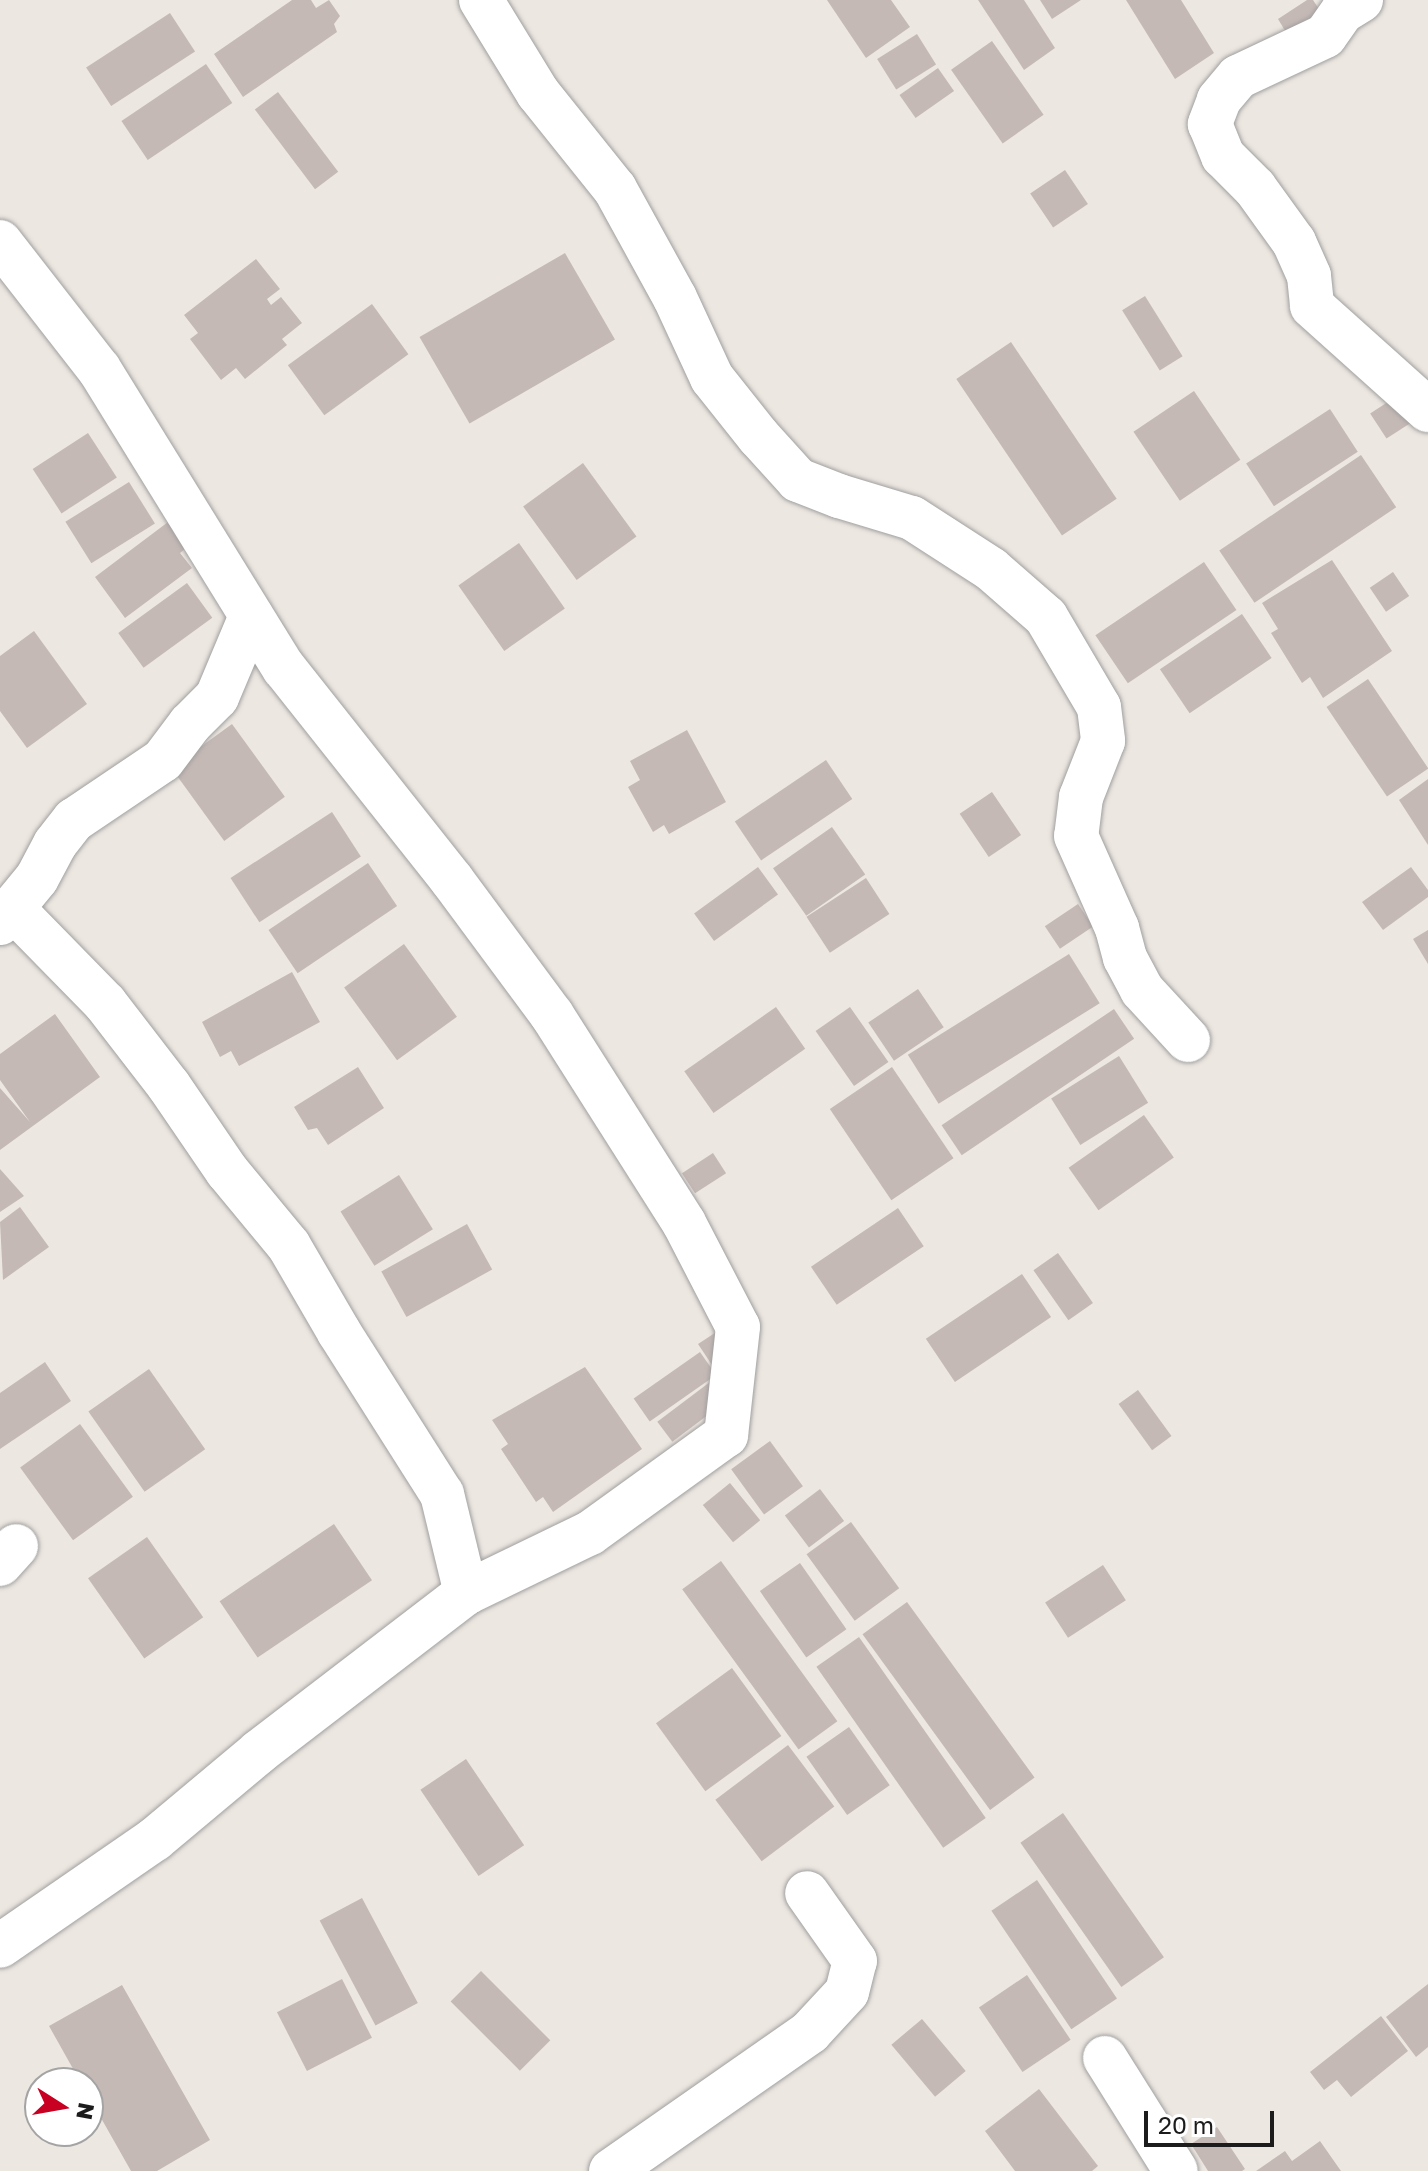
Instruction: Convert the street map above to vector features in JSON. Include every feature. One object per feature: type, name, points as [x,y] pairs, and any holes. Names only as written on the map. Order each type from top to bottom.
[{"type":"street","points":[[481,0],[538,93],[615,189],[675,298],[712,378],[798,480],[912,518],[991,569],[1046,617],[1099,707],[1103,741],[1097,765],[1081,797],[1076,836],[1117,928],[1125,958],[1142,990],[1188,1040]]},
{"type":"street","points":[[1361,0],[1342,12],[1325,36],[1238,77],[1219,100],[1210,124],[1223,156],[1255,188],[1294,242],[1309,276],[1312,306],[1428,410]]},
{"type":"street","points":[[0,242],[99,369],[284,668],[452,880],[552,1015],[684,1223],[738,1327],[726,1435],[590,1533],[466,1593],[259,1752],[155,1839],[0,1946]]},
{"type":"street","points":[[251,616],[217,697],[190,724],[163,760],[74,820],[6,916],[105,1003],[169,1086],[227,1171],[289,1246],[339,1332],[442,1494],[466,1593]]},
{"type":"street","points":[[611,2171],[810,2032],[847,1992],[855,1961],[807,1893]]},
{"type":"street","points":[[1105,2058],[1176,2171]]},
{"type":"building","points":[[292,0],[311,0],[316,8],[329,0],[340,16],[334,24],[337,32],[243,97],[214,54]]},
{"type":"building","points":[[827,0],[891,0],[910,27],[866,58]]},
{"type":"building","points":[[978,0],[1024,0],[1055,48],[1024,70]]},
{"type":"building","points":[[1040,0],[1081,0],[1052,19]]},
{"type":"building","points":[[1126,0],[1181,0],[1214,53],[1175,79]]},
{"type":"building","points":[[1307,0],[1313,0],[1327,21],[1293,44],[1278,19]]},
{"type":"building","points":[[170,13],[195,52],[111,106],[86,67]]},
{"type":"building","points":[[917,34],[936,65],[896,89],[877,59]]},
{"type":"building","points":[[992,41],[1044,115],[1003,143],[951,70]]},
{"type":"building","points":[[206,64],[232,103],[148,160],[121,121]]},
{"type":"building","points":[[938,68],[954,91],[916,118],[899,95]]},
{"type":"building","points":[[278,92],[338,172],[315,189],[255,109]]},
{"type":"building","points":[[1065,170],[1088,204],[1053,227],[1030,193]]},
{"type":"building","points":[[565,253],[615,340],[470,424],[420,337]]},
{"type":"building","points":[[256,259],[280,289],[267,299],[271,305],[281,297],[302,323],[282,339],[287,345],[245,379],[236,368],[221,380],[190,339],[198,333],[184,315]]},
{"type":"building","points":[[1145,296],[1183,356],[1160,371],[1122,310]]},
{"type":"building","points":[[372,304],[408,354],[324,415],[288,365]]},
{"type":"building","points":[[1011,342],[1117,499],[1062,536],[956,379]]},
{"type":"building","points":[[1194,391],[1240,460],[1180,501],[1133,432]]},
{"type":"building","points":[[1397,396],[1413,421],[1387,439],[1370,413]]},
{"type":"building","points":[[1330,409],[1358,452],[1274,506],[1246,463]]},
{"type":"building","points":[[88,433],[117,477],[62,513],[33,469]]},
{"type":"building","points":[[1361,455],[1396,507],[1254,603],[1219,551]]},
{"type":"building","points":[[583,463],[636,537],[577,580],[523,506]]},
{"type":"building","points":[[129,482],[155,524],[91,563],[65,522]]},
{"type":"building","points":[[172,519],[191,544],[180,553],[192,568],[125,618],[95,577]]},
{"type":"building","points":[[519,543],[565,609],[504,651],[458,585]]},
{"type":"building","points":[[1332,560],[1392,651],[1323,698],[1310,677],[1302,683],[1271,633],[1278,629],[1262,603]]},
{"type":"building","points":[[1204,562],[1236,610],[1128,683],[1095,635]]},
{"type":"building","points":[[1393,572],[1409,596],[1386,612],[1370,588]]},
{"type":"building","points":[[187,583],[212,618],[144,668],[118,633]]},
{"type":"building","points":[[1242,614],[1272,658],[1190,713],[1160,669]]},
{"type":"building","points":[[34,631],[87,704],[27,748],[0,711],[0,656]]},
{"type":"building","points":[[1368,679],[1428,768],[1387,796],[1327,707]]},
{"type":"building","points":[[232,724],[285,797],[224,841],[171,768]]},
{"type":"building","points":[[687,730],[726,802],[669,834],[664,825],[653,832],[628,787],[640,780],[630,761]]},
{"type":"building","points":[[826,760],[852,799],[761,860],[735,822]]},
{"type":"building","points":[[1428,779],[1428,845],[1399,800]]},
{"type":"building","points":[[992,792],[1021,835],[989,857],[960,814]]},
{"type":"building","points":[[332,812],[361,856],[259,922],[231,878]]},
{"type":"building","points":[[832,827],[865,875],[806,916],[773,868]]},
{"type":"building","points":[[368,863],[397,906],[298,973],[269,930]]},
{"type":"building","points":[[758,867],[778,895],[714,941],[694,913]]},
{"type":"building","points":[[1411,867],[1428,890],[1428,897],[1383,930],[1362,902]]},
{"type":"building","points":[[866,878],[889,914],[830,953],[806,917]]},
{"type":"building","points":[[1078,904],[1093,926],[1060,949],[1045,926]]},
{"type":"building","points":[[1428,930],[1428,964],[1413,939]]},
{"type":"building","points":[[404,944],[457,1017],[397,1060],[344,987]]},
{"type":"building","points":[[1069,954],[1100,1003],[939,1104],[908,1055]]},
{"type":"building","points":[[292,972],[320,1022],[239,1066],[231,1051],[220,1057],[202,1022]]},
{"type":"building","points":[[918,989],[944,1027],[894,1061],[868,1023]]},
{"type":"building","points":[[776,1007],[805,1049],[714,1113],[684,1071]]},
{"type":"building","points":[[850,1007],[888,1062],[854,1086],[816,1031]]},
{"type":"building","points":[[1114,1009],[1134,1039],[962,1155],[942,1125]]},
{"type":"building","points":[[55,1014],[100,1077],[0,1150],[0,1088],[30,1122],[0,1080],[0,1054]]},
{"type":"building","points":[[1119,1056],[1148,1103],[1080,1145],[1051,1098]]},
{"type":"building","points":[[358,1067],[384,1108],[328,1145],[317,1128],[308,1130],[294,1107]]},
{"type":"building","points":[[892,1067],[954,1158],[891,1200],[830,1109]]},
{"type":"building","points":[[1144,1115],[1174,1158],[1098,1210],[1069,1168]]},
{"type":"building","points":[[713,1153],[726,1173],[695,1193],[682,1173]]},
{"type":"building","points":[[0,1169],[24,1196],[0,1212]]},
{"type":"building","points":[[399,1175],[433,1229],[374,1266],[340,1212]]},
{"type":"building","points":[[20,1207],[49,1247],[3,1280],[0,1222]]},
{"type":"building","points":[[898,1208],[924,1246],[837,1305],[811,1267]]},
{"type":"building","points":[[467,1224],[492,1269],[406,1317],[381,1272]]},
{"type":"building","points":[[1058,1253],[1093,1303],[1068,1320],[1033,1270]]},
{"type":"building","points":[[1022,1274],[1051,1317],[955,1382],[926,1339]]},
{"type":"building","points":[[721,1329],[712,1365],[698,1344]]},
{"type":"building","points":[[700,1352],[716,1375],[650,1421],[634,1398]]},
{"type":"building","points":[[45,1362],[71,1401],[0,1449],[0,1393]]},
{"type":"building","points":[[585,1367],[642,1449],[553,1512],[543,1497],[536,1502],[501,1449],[508,1444],[492,1420]]},
{"type":"building","points":[[149,1369],[205,1449],[145,1492],[88,1411]]},
{"type":"building","points":[[710,1382],[725,1402],[672,1442],[657,1422]]},
{"type":"building","points":[[1138,1390],[1172,1436],[1152,1450],[1119,1404]]},
{"type":"building","points":[[80,1424],[133,1497],[73,1540],[20,1467]]},
{"type":"building","points":[[770,1441],[803,1486],[764,1515],[731,1469]]},
{"type":"building","points":[[730,1483],[760,1520],[733,1542],[703,1505]]},
{"type":"building","points":[[820,1489],[844,1521],[809,1547],[785,1515]]},
{"type":"building","points":[[851,1522],[899,1588],[855,1621],[807,1554]]},
{"type":"building","points":[[334,1524],[372,1580],[258,1658],[220,1601]]},
{"type":"building","points":[[147,1537],[203,1617],[144,1659],[88,1578]]},
{"type":"building","points":[[721,1561],[837,1721],[799,1749],[682,1589]]},
{"type":"building","points":[[800,1563],[846,1629],[806,1657],[760,1591]]},
{"type":"building","points":[[1103,1565],[1126,1600],[1068,1638],[1045,1603]]},
{"type":"building","points":[[907,1602],[1035,1778],[990,1810],[863,1634]]},
{"type":"building","points":[[859,1637],[986,1818],[943,1848],[816,1667]]},
{"type":"building","points":[[732,1668],[781,1736],[705,1791],[656,1723]]},
{"type":"building","points":[[849,1727],[890,1785],[847,1815],[806,1757]]},
{"type":"building","points":[[788,1745],[834,1806],[762,1861],[715,1800]]},
{"type":"building","points":[[466,1759],[524,1845],[479,1876],[420,1790]]},
{"type":"building","points":[[1063,1813],[1164,1957],[1121,1987],[1020,1843]]},
{"type":"building","points":[[1037,1880],[1117,1999],[1071,2029],[991,1911]]},
{"type":"building","points":[[362,1898],[418,2003],[375,2026],[320,1921]]},
{"type":"building","points":[[481,1971],[550,2040],[520,2071],[451,2001]]},
{"type":"building","points":[[1027,1975],[1071,2040],[1023,2072],[979,2007]]},
{"type":"building","points":[[342,1979],[372,2038],[307,2071],[277,2012]]},
{"type":"building","points":[[1428,1984],[1428,2047],[1416,2057],[1386,2017]]},
{"type":"building","points":[[122,1985],[210,2140],[157,2171],[131,2171],[104,2123],[104,2067],[72,2067],[49,2026]]},
{"type":"building","points":[[1381,2016],[1408,2051],[1351,2097],[1337,2080],[1324,2090],[1310,2072]]},
{"type":"building","points":[[922,2019],[966,2071],[935,2097],[891,2045]]},
{"type":"building","points":[[1039,2089],[1098,2166],[1092,2171],[1015,2171],[985,2131]]},
{"type":"building","points":[[1217,2127],[1245,2169],[1242,2171],[1208,2171],[1191,2144]]},
{"type":"building","points":[[1320,2141],[1341,2171],[1256,2171],[1285,2151],[1292,2161]]}]
